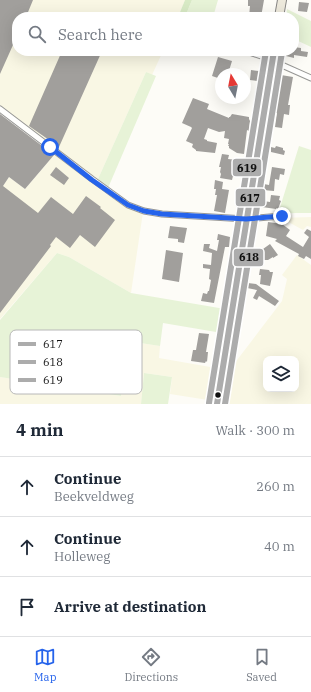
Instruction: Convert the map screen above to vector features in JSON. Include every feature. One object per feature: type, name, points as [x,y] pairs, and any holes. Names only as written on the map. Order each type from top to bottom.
[{"type":"main road","points":[[280,12],[282,0]]},
{"type":"main road","points":[[217,404],[273,56]]},
{"type":"street","points":[[259,56],[311,78]]},
{"type":"street","points":[[0,109],[92,180],[128,205],[144,211],[162,214],[246,219],[282,216]]},
{"type":"shaded area","points":[[0,0],[185,0],[180,12],[12,12],[12,56],[161,56],[152,75],[146,72],[98,179],[0,107]]},
{"type":"shaded area","points":[[55,154],[104,193],[129,207],[143,212],[131,293],[69,257],[57,253],[0,319],[0,190],[9,177],[25,189]]},
{"type":"shaded area","points":[[311,217],[311,227],[307,226],[303,230],[281,218]]},
{"type":"shaded area","points":[[297,255],[311,265],[311,404],[228,404],[234,364],[282,301],[287,279],[282,275]]},
{"type":"shaded area","points":[[142,343],[160,346],[159,358],[216,368],[212,376],[208,400],[170,394],[172,377],[144,373],[142,394]]},
{"type":"shaded area","points":[[0,377],[10,379],[10,394],[108,394],[121,396],[121,394],[142,394],[141,404],[0,404]]},
{"type":"green space","points":[[185,0],[192,0],[187,12],[180,12]]},
{"type":"green space","points":[[192,0],[218,0],[214,12],[187,12]]},
{"type":"green space","points":[[299,15],[311,21],[311,47],[299,41]]},
{"type":"green space","points":[[146,72],[156,76],[108,188],[98,179]]},
{"type":"green space","points":[[299,146],[311,150],[311,213],[278,214]]},
{"type":"green space","points":[[57,253],[69,257],[131,293],[225,309],[222,333],[163,323],[160,346],[142,343],[142,330],[10,330],[10,379],[0,377],[0,320]]},
{"type":"green space","points":[[144,373],[172,377],[168,404],[141,404]]},
{"type":"green space","points":[[108,394],[121,394],[121,396]]},
{"type":"building","points":[[0,0],[33,0],[28,12],[12,12],[12,47],[0,74]]},
{"type":"building","points":[[248,0],[264,0],[262,12],[249,12],[250,6],[248,6]]},
{"type":"building","points":[[299,2],[309,3],[307,12],[298,11]]},
{"type":"building","points":[[299,48],[301,48],[301,51],[308,52],[307,57],[299,56]]},
{"type":"building","points":[[60,56],[100,56],[59,147],[29,126]]},
{"type":"building","points":[[218,57],[232,61],[230,68],[215,68],[215,77],[212,76]]},
{"type":"building","points":[[251,70],[259,71],[257,81],[251,80]]},
{"type":"building","points":[[281,75],[293,77],[288,105],[290,105],[289,115],[284,114],[282,128],[275,127],[277,113],[275,113]]},
{"type":"building","points":[[193,98],[209,104],[207,109],[229,118],[232,114],[249,117],[249,131],[247,130],[244,154],[237,153],[229,148],[229,139],[224,138],[225,131],[219,132],[208,128],[204,139],[217,143],[215,153],[196,151],[192,147],[193,144],[186,141],[192,128],[182,123]]},
{"type":"building","points":[[0,114],[54,155],[25,189],[9,177],[3,186],[38,213],[51,197],[73,214],[86,196],[115,220],[95,247],[80,235],[70,248],[56,237],[50,245],[51,246],[0,313]]},
{"type":"building","points":[[276,146],[283,148],[285,151],[284,155],[271,152],[271,147],[275,148]]},
{"type":"building","points":[[222,154],[229,155],[228,159],[237,160],[236,165],[239,169],[238,177],[233,176],[232,180],[220,178],[221,167],[219,167]]},
{"type":"building","points":[[56,167],[69,178],[64,185],[50,175]]},
{"type":"building","points":[[272,167],[285,169],[284,175],[280,174],[279,180],[275,179],[274,191],[263,190],[264,184],[269,185]]},
{"type":"building","points":[[215,180],[223,182],[222,189],[229,190],[225,213],[214,211],[217,195],[215,195],[216,189],[214,189]]},
{"type":"building","points":[[271,195],[280,196],[279,200],[281,201],[278,209],[262,207],[263,201],[270,202]]},
{"type":"building","points":[[268,222],[282,224],[290,230],[286,236],[303,247],[309,237],[304,233],[307,229],[311,231],[311,259],[306,256],[304,259],[298,256],[299,254],[275,241],[277,239],[266,236]]},
{"type":"building","points":[[170,226],[187,228],[184,243],[178,242],[178,239],[168,238]]},
{"type":"building","points":[[218,234],[230,237],[229,247],[225,247],[214,303],[201,301],[203,293],[207,294],[209,291],[211,280],[209,279],[210,269],[203,268],[203,264],[211,265],[212,253],[203,251],[204,244],[210,244],[209,248],[217,251],[219,240],[217,240]]},
{"type":"building","points":[[270,244],[278,255],[268,260],[264,260],[264,257],[262,256],[263,249]]},
{"type":"building","points":[[166,250],[183,253],[179,282],[162,279]]},
{"type":"building","points":[[260,269],[273,272],[270,286],[260,284]]},
{"type":"building","points":[[248,283],[256,284],[279,301],[275,306],[259,296],[257,300],[253,298],[257,290],[247,288]]},
{"type":"building","points":[[199,333],[209,334],[206,352],[208,352],[207,362],[206,361],[205,363],[191,361],[193,350],[196,350]]},
{"type":"transit line","name":"619","points":[[209,403],[265,56]]},
{"type":"transit line","name":"617","points":[[217,404],[273,56]]},
{"type":"transit line","name":"618","points":[[225,404],[281,56]]},
{"type":"route","points":[[50,147],[92,180],[128,205],[144,211],[162,214],[217,218],[246,219],[282,216]]}]
